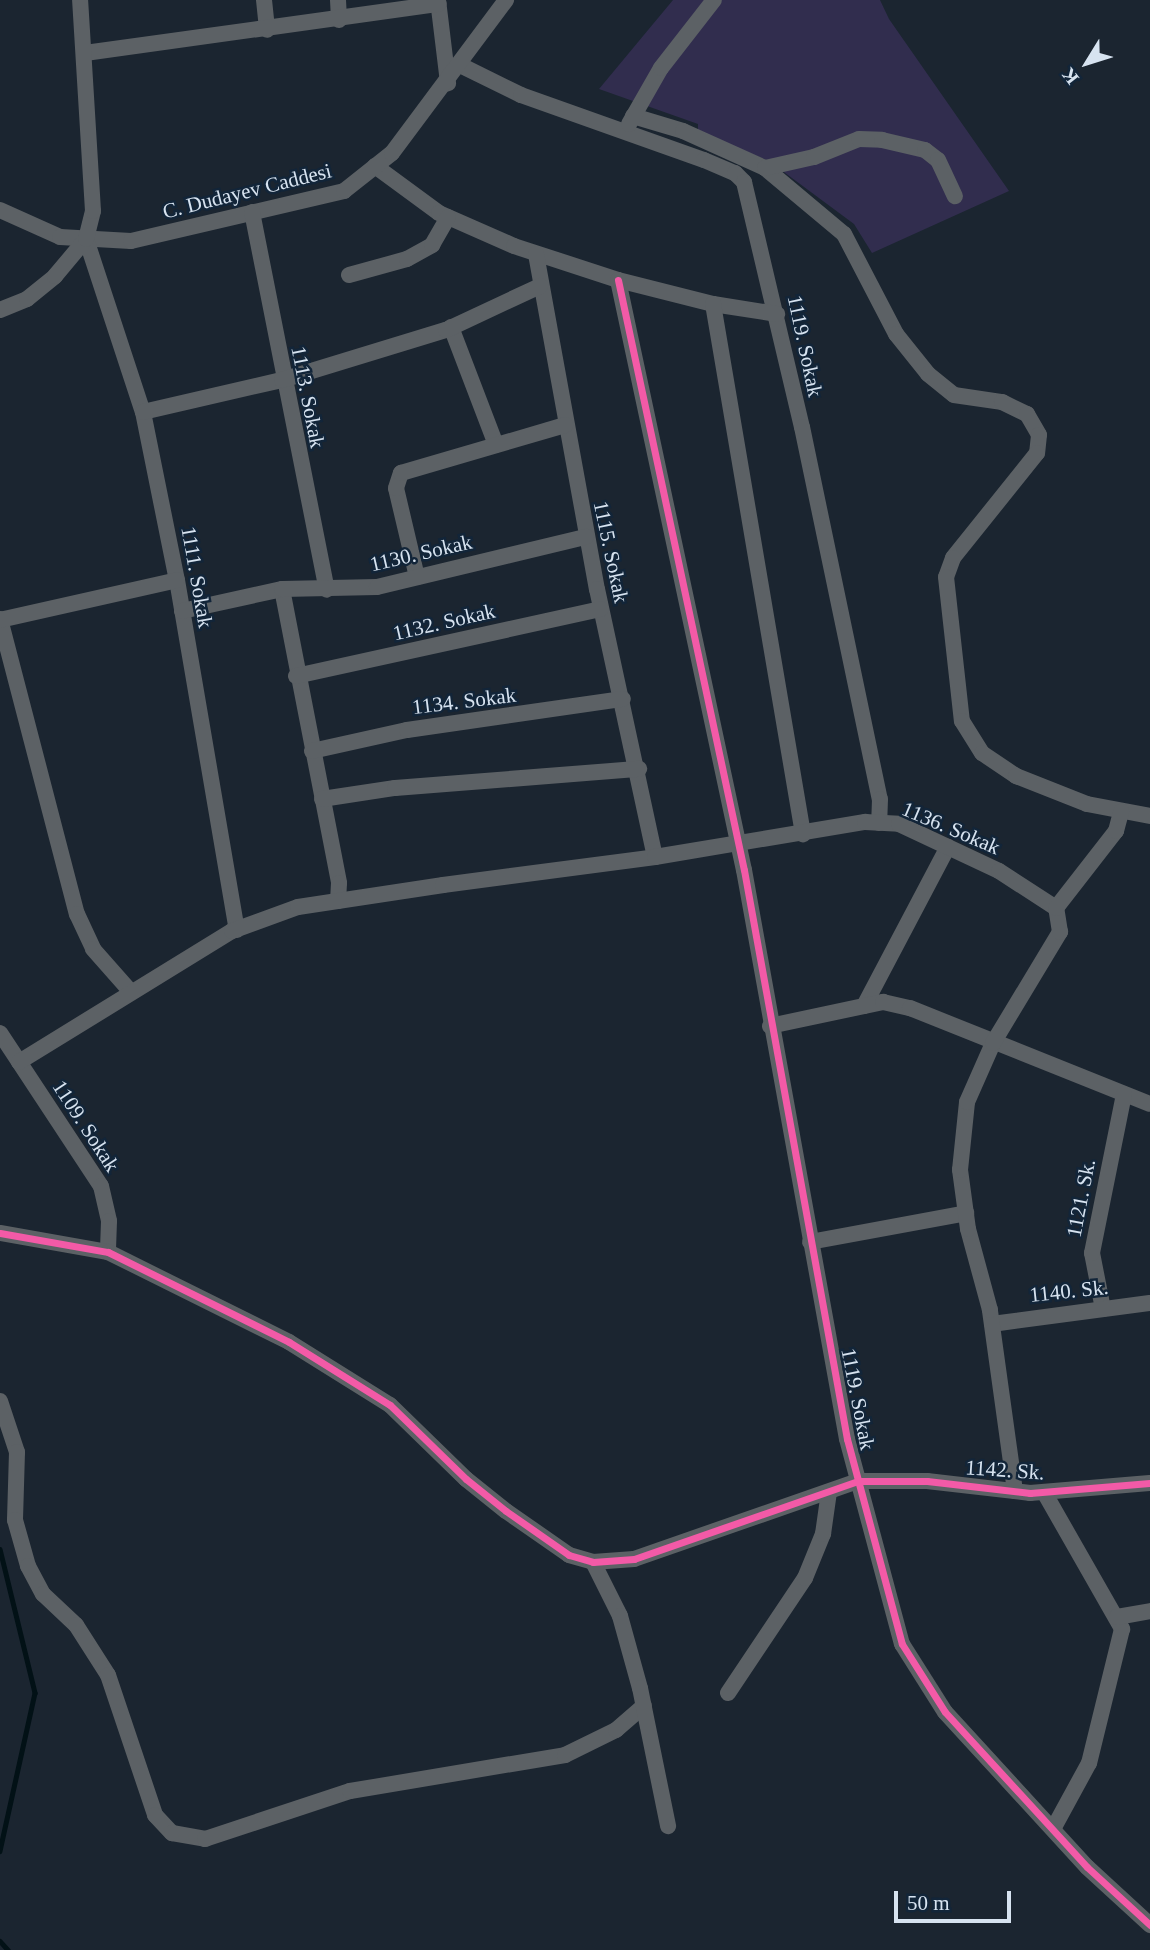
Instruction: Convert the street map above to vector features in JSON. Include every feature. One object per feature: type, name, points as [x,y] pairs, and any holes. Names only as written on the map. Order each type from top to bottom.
[{"type":"street","points":[[0,310],[37,292],[86,239],[93,211],[80,0]]},
{"type":"street","points":[[264,0],[267,30]]},
{"type":"street","points":[[338,0],[339,20]]},
{"type":"street","name":"C. Dudayev Caddesi","points":[[0,210],[60,237],[131,241],[344,191],[392,153],[448,83],[506,0]]},
{"type":"street","points":[[625,132],[679,42],[714,0]]},
{"type":"street","points":[[85,53],[339,20],[438,2],[448,83]]},
{"type":"street","name":"1119. Sokak","points":[[460,65],[521,95],[735,173],[744,182],[777,314],[880,799],[879,823]]},
{"type":"street","points":[[633,116],[683,131],[765,168],[832,219],[844,234],[896,334],[928,374],[954,395],[1017,406],[1036,426],[1037,453],[953,558],[946,578],[957,698],[971,740],[982,753],[1051,793],[1121,812],[1150,816]]},
{"type":"street","points":[[765,168],[814,157],[859,139],[882,140],[925,150],[938,160],[955,196]]},
{"type":"street","points":[[375,166],[448,217],[536,254],[618,280],[713,304],[777,314]]},
{"type":"street","name":"1113. Sokak","points":[[252,212],[282,380],[327,590]]},
{"type":"street","points":[[349,275],[407,259],[432,245],[448,217]]},
{"type":"street","name":"1111. Sokak","points":[[86,239],[143,412],[177,580],[237,930]]},
{"type":"street","name":"1115. Sokak","points":[[536,254],[586,537],[639,769],[655,857]]},
{"type":"street","name":"1119. Sokak","points":[[618,280],[744,870],[810,1242],[858,1481],[902,1644],[945,1712],[1053,1829],[1150,1925]]},
{"type":"street","points":[[143,412],[282,380],[451,327],[540,286]]},
{"type":"street","points":[[713,304],[803,834]]},
{"type":"street","points":[[451,327],[496,445]]},
{"type":"street","points":[[417,577],[396,488],[401,473],[565,425]]},
{"type":"street","name":"1130. Sokak","points":[[182,611],[282,589],[377,587],[586,537]]},
{"type":"street","points":[[131,992],[93,949],[76,914],[0,620],[177,580]]},
{"type":"street","points":[[282,589],[296,676],[339,883],[338,901]]},
{"type":"street","name":"1132. Sokak","points":[[296,676],[601,609]]},
{"type":"street","name":"1134. Sokak","points":[[312,751],[407,730],[623,699]]},
{"type":"street","points":[[322,800],[394,788],[639,769]]},
{"type":"street","points":[[1015,1491],[992,1324],[966,1213],[960,1170],[968,1102],[993,1043],[1060,932],[1056,908],[1116,831],[1121,812]]},
{"type":"street","name":"1136. Sokak","points":[[19,1062],[237,930],[298,907],[338,901],[879,823],[899,824],[999,871],[1056,908]]},
{"type":"street","points":[[864,1006],[948,848]]},
{"type":"street","points":[[770,1026],[883,1002],[910,1008],[1150,1104]]},
{"type":"street","name":"1109. Sokak","points":[[0,1033],[101,1186],[109,1221],[108,1252]]},
{"type":"street","name":"1121. Sk.","points":[[1103,1308],[1092,1253],[1124,1094]]},
{"type":"street","points":[[810,1242],[966,1213]]},
{"type":"street","points":[[0,1233],[108,1252],[289,1342],[379,1398],[506,1511],[569,1555],[593,1562],[634,1559],[858,1481]]},
{"type":"street","name":"1140. Sk.","points":[[992,1324],[1150,1303]]},
{"type":"street","points":[[0,1401],[17,1452],[15,1520],[28,1566],[43,1594],[76,1625],[108,1675],[155,1815],[172,1833],[205,1839],[349,1791],[565,1755],[600,1740],[644,1706]]},
{"type":"street","name":"1142. Sk.","points":[[858,1481],[927,1481],[1044,1492],[1150,1483]]},
{"type":"street","points":[[728,1693],[804,1578],[822,1534],[830,1492]]},
{"type":"street","points":[[1044,1492],[1122,1629],[1119,1656],[1089,1763],[1053,1829]]},
{"type":"street","points":[[593,1562],[620,1616],[644,1706],[668,1826]]},
{"type":"street","points":[[1117,1617],[1150,1611]]},
{"type":"shaded area","points":[[673,0],[880,0],[889,19],[1009,191],[872,253],[854,224],[769,161],[698,132],[698,124],[599,89]]},
{"type":"waterway","points":[[0,1549],[35,1693],[0,1851]]},
{"type":"waterway","points":[[0,1941],[8,1950]]},
{"type":"cycle path","points":[[618,280],[744,870],[847,1439],[902,1644],[945,1712],[1087,1867],[1150,1925]]},
{"type":"cycle path","points":[[0,1233],[108,1252],[289,1342],[390,1405],[466,1479],[506,1511],[569,1555],[593,1562],[634,1559],[858,1481],[927,1481],[1030,1493],[1150,1483]]}]
